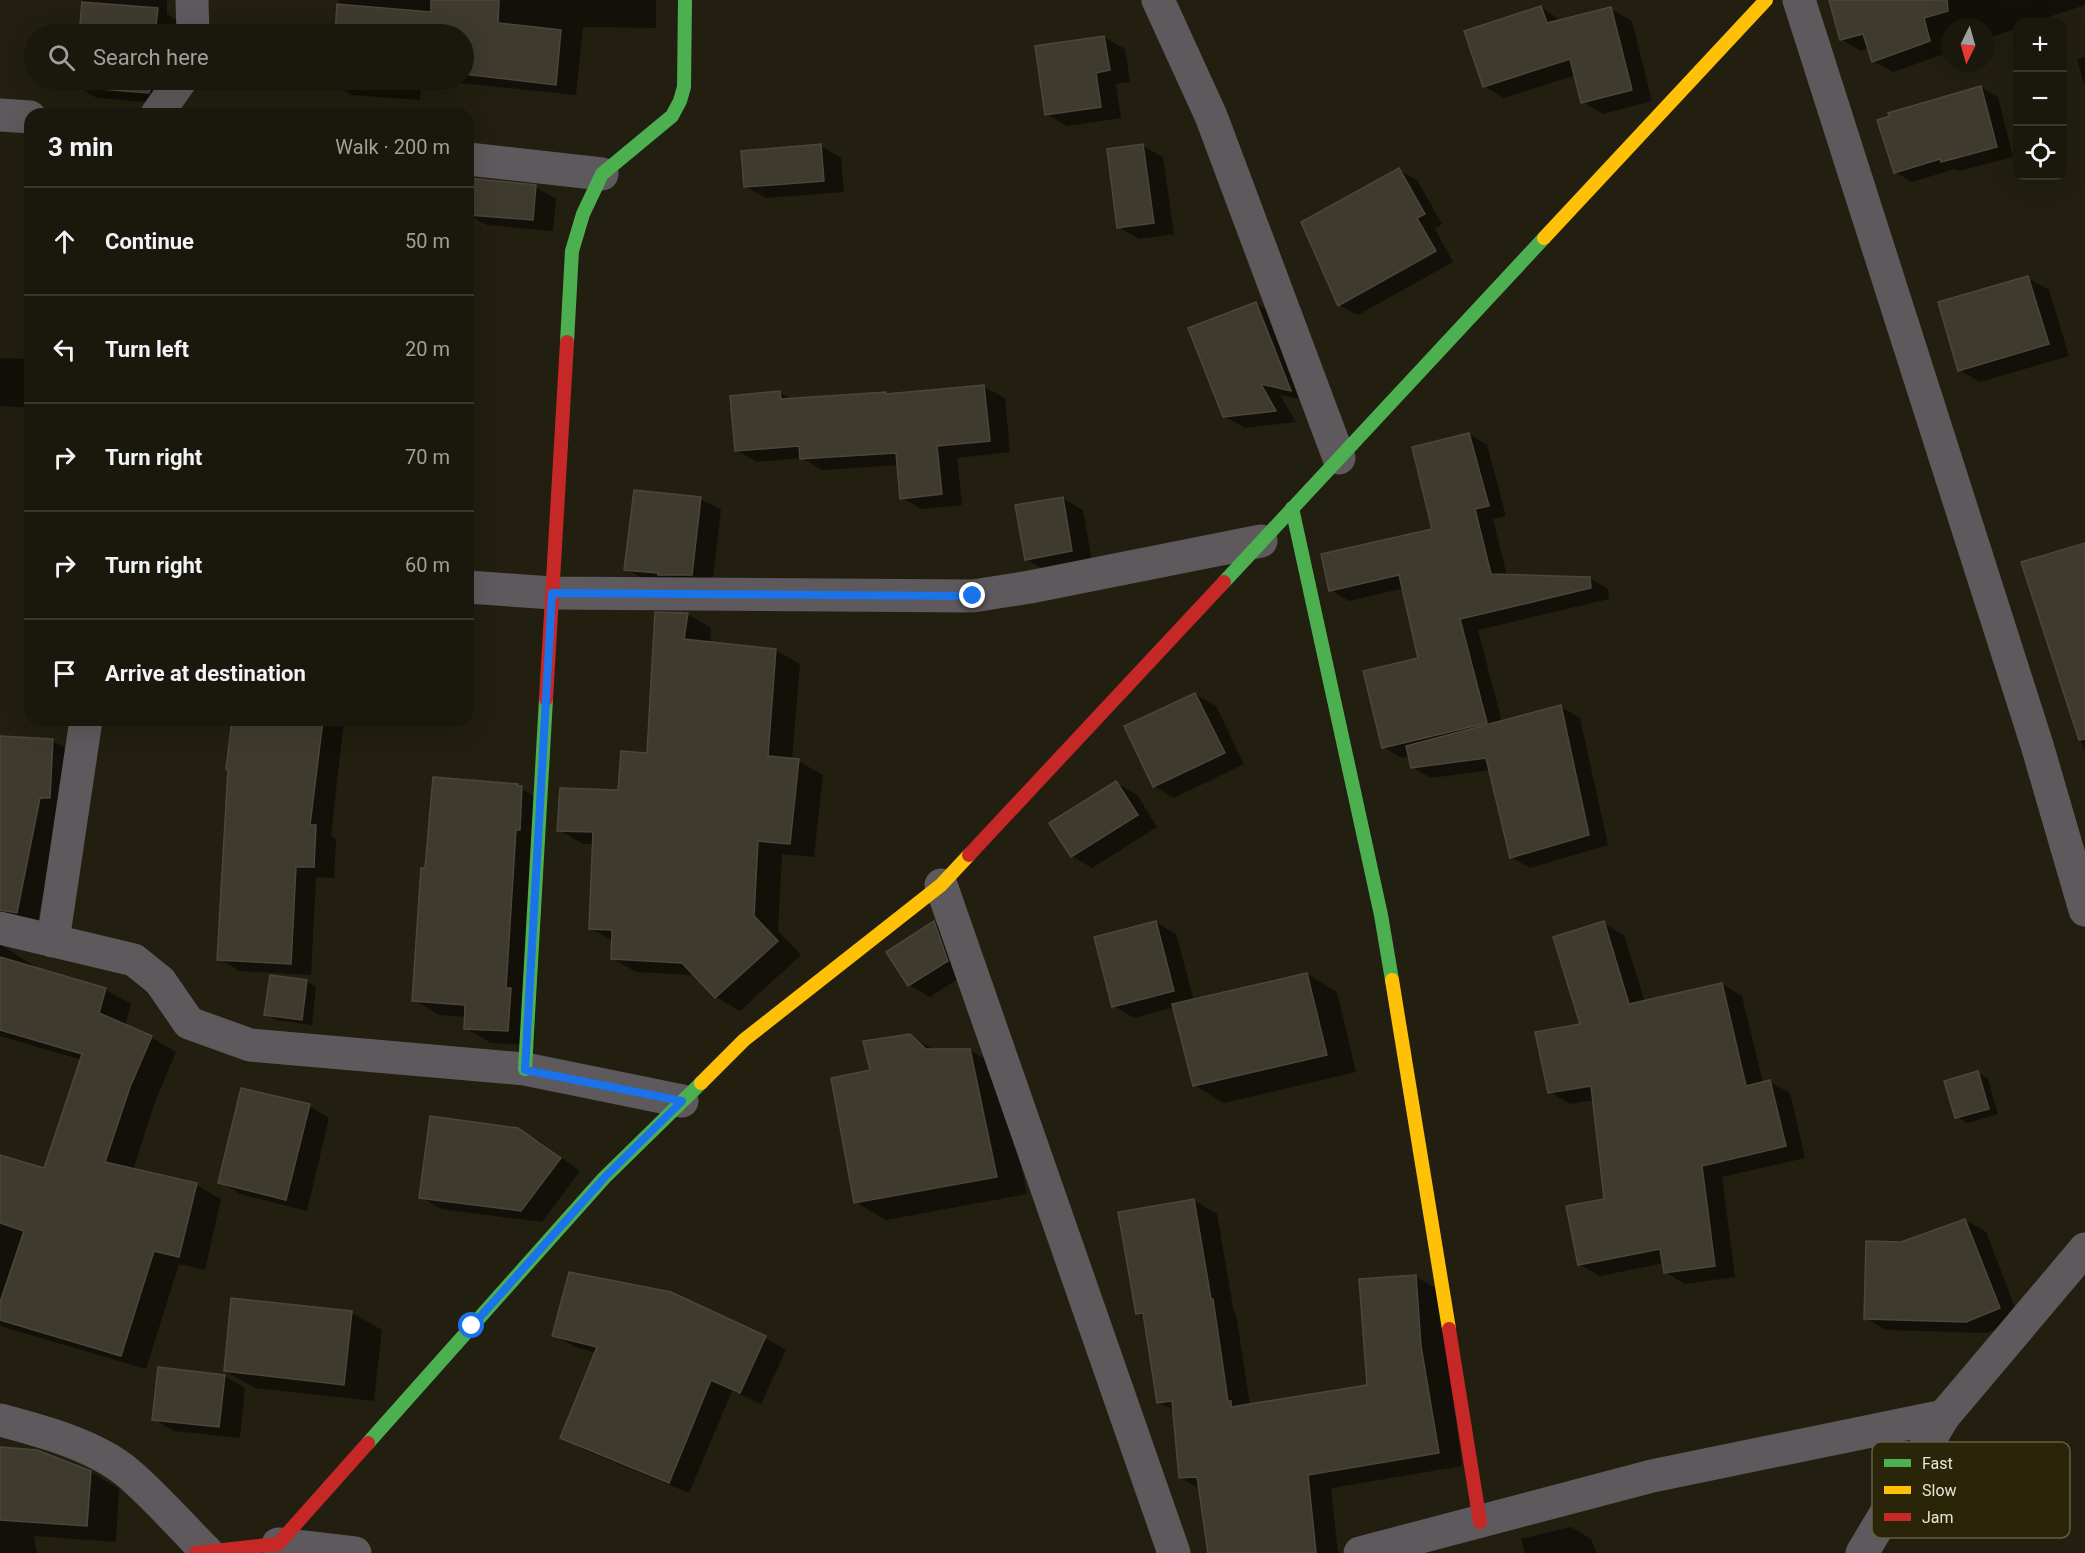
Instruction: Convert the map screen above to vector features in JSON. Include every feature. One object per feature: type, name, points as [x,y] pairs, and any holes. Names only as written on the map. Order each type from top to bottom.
[{"type":"street","points":[[192,0],[193,24]]},
{"type":"street","points":[[525,1070],[572,251],[583,214],[602,174],[672,116],[680,101],[684,87],[685,0]]},
{"type":"street","points":[[1158,0],[1211,116],[1339,458]]},
{"type":"street","points":[[278,1544],[604,1178],[744,1040],[941,885],[1766,0]]},
{"type":"street","points":[[1799,0],[2037,745],[2085,910]]},
{"type":"street","points":[[161,108],[174,90]]},
{"type":"street","points":[[0,115],[24,117]]},
{"type":"street","points":[[474,160],[602,174]]},
{"type":"street","points":[[1292,508],[1381,915],[1480,1521]]},
{"type":"street","points":[[474,587],[552,593],[973,596],[1261,541]]},
{"type":"street","points":[[53,941],[85,726]]},
{"type":"street","points":[[941,885],[1174,1553]]},
{"type":"street","points":[[0,928],[134,960],[160,981],[189,1023],[250,1045],[525,1070],[682,1101]]},
{"type":"street","points":[[1928,1442],[1944,1416],[2085,1249]]},
{"type":"street","points":[[1360,1553],[1652,1476],[1944,1416]]},
{"type":"street","points":[[0,1420],[41,1431],[98,1454],[128,1472],[203,1553],[278,1544],[355,1553]]},
{"type":"street","points":[[1862,1553],[1872,1536]]},
{"type":"building","points":[[431,0],[499,0],[498,23],[561,30],[556,85],[474,75],[474,24],[336,24],[337,4],[431,12]]},
{"type":"building","points":[[1829,0],[1947,0],[1948,11],[1924,18],[1930,41],[1872,62],[1863,34],[1840,40]]},
{"type":"building","points":[[82,2],[158,8],[156,24],[80,24]]},
{"type":"building","points":[[1541,6],[1547,23],[1611,7],[1632,90],[1581,103],[1570,59],[1483,87],[1464,31]]},
{"type":"building","points":[[1104,36],[1110,70],[1096,73],[1101,107],[1045,115],[1035,46]]},
{"type":"building","points":[[1981,86],[1997,147],[1941,162],[1940,159],[1894,173],[1877,120],[1890,116],[1888,113]]},
{"type":"building","points":[[112,90],[150,90],[149,93]]},
{"type":"building","points":[[821,144],[824,181],[744,187],[741,151]]},
{"type":"building","points":[[1143,144],[1154,223],[1117,228],[1107,149]]},
{"type":"building","points":[[1399,168],[1425,214],[1417,218],[1436,251],[1338,306],[1301,222]]},
{"type":"building","points":[[474,179],[536,185],[533,220],[474,215]]},
{"type":"building","points":[[2028,276],[2049,344],[1958,371],[1938,302]]},
{"type":"building","points":[[1256,302],[1291,391],[1261,384],[1276,411],[1223,417],[1188,328]]},
{"type":"building","points":[[984,385],[990,441],[937,446],[942,494],[900,499],[896,453],[800,459],[799,446],[735,451],[730,396],[780,391],[781,399],[886,392],[886,394]]},
{"type":"building","points":[[1469,433],[1489,506],[1475,509],[1491,574],[1590,577],[1591,588],[1460,619],[1487,723],[1382,748],[1363,671],[1418,658],[1399,575],[1329,591],[1321,554],[1432,529],[1412,447]]},
{"type":"building","points":[[634,490],[701,497],[692,575],[658,575],[658,573],[624,570]]},
{"type":"building","points":[[1063,497],[1072,551],[1025,560],[1015,505]]},
{"type":"building","points":[[2085,543],[2085,739],[2079,740],[2021,562]]},
{"type":"building","points":[[655,612],[688,613],[684,639],[776,649],[768,756],[799,759],[790,844],[758,841],[754,916],[778,941],[715,998],[682,963],[611,959],[612,930],[589,929],[593,832],[557,831],[560,788],[618,790],[621,751],[647,753]]},
{"type":"building","points":[[1195,693],[1225,753],[1153,787],[1124,726]]},
{"type":"building","points":[[1561,705],[1589,835],[1510,858],[1486,758],[1411,768],[1406,746]]},
{"type":"building","points":[[231,726],[322,726],[310,825],[316,825],[314,867],[296,867],[291,964],[217,960],[228,770],[226,769]]},
{"type":"building","points":[[0,736],[53,739],[50,798],[40,798],[17,913],[0,910]]},
{"type":"building","points":[[433,777],[522,786],[520,830],[516,830],[506,988],[511,988],[508,1031],[464,1029],[465,1005],[412,1001],[421,868],[425,868]]},
{"type":"building","points":[[1116,781],[1138,815],[1071,857],[1049,823]]},
{"type":"building","points":[[934,921],[948,961],[908,986],[886,952]]},
{"type":"building","points":[[1156,921],[1174,991],[1112,1007],[1094,937]]},
{"type":"building","points":[[1604,921],[1629,1004],[1722,983],[1746,1086],[1770,1080],[1786,1146],[1702,1166],[1715,1266],[1664,1273],[1660,1249],[1578,1265],[1566,1206],[1604,1199],[1591,1086],[1548,1093],[1535,1032],[1580,1024],[1553,937]]},
{"type":"building","points":[[0,957],[106,988],[99,1013],[152,1036],[130,1087],[105,1162],[197,1183],[179,1257],[154,1251],[121,1356],[0,1320],[0,1302],[24,1231],[0,1223],[0,1155],[44,1168],[82,1054],[0,1030]]},
{"type":"building","points":[[1307,973],[1327,1055],[1193,1086],[1172,1004]]},
{"type":"building","points":[[270,975],[307,980],[302,1020],[264,1015]]},
{"type":"building","points":[[910,1034],[926,1049],[970,1049],[997,1177],[854,1203],[831,1078],[870,1070],[863,1041]]},
{"type":"building","points":[[1978,1071],[1989,1109],[1955,1118],[1944,1081]]},
{"type":"building","points":[[241,1088],[310,1104],[286,1200],[218,1183]]},
{"type":"building","points":[[430,1116],[518,1128],[561,1158],[521,1211],[419,1198]]},
{"type":"building","points":[[1194,1199],[1211,1299],[1213,1299],[1228,1401],[1231,1401],[1231,1407],[1367,1385],[1359,1279],[1416,1275],[1421,1346],[1439,1453],[1308,1475],[1316,1553],[1208,1553],[1197,1477],[1179,1478],[1172,1401],[1157,1403],[1143,1313],[1136,1314],[1118,1212]]},
{"type":"building","points":[[1965,1219],[2000,1308],[1966,1322],[1864,1319],[1866,1241],[1901,1242]]},
{"type":"building","points":[[569,1272],[671,1292],[766,1336],[740,1393],[711,1380],[669,1483],[560,1438],[597,1347],[552,1336]]},
{"type":"building","points":[[231,1298],[352,1311],[344,1385],[224,1371]]},
{"type":"building","points":[[158,1367],[225,1375],[219,1427],[152,1420]]},
{"type":"building","points":[[0,1447],[37,1450],[91,1471],[87,1526],[0,1520]]},
{"type":"traffic: fast","points":[[567,342],[572,251],[583,214],[602,174],[672,116],[680,101],[684,87],[685,0]]},
{"type":"traffic: fast","points":[[1224,582],[1544,238]]},
{"type":"traffic: fast","points":[[1292,508],[1381,915],[1392,980]]},
{"type":"traffic: fast","points":[[525,1069],[546,699]]},
{"type":"traffic: fast","points":[[368,1443],[604,1178],[701,1083]]},
{"type":"traffic: slow","points":[[1544,238],[1766,0]]},
{"type":"traffic: slow","points":[[701,1083],[744,1040],[941,885],[969,855]]},
{"type":"traffic: slow","points":[[1392,980],[1449,1329]]},
{"type":"traffic: jam","points":[[546,699],[567,342]]},
{"type":"traffic: jam","points":[[969,855],[1224,582]]},
{"type":"traffic: jam","points":[[1449,1329],[1480,1522]]},
{"type":"traffic: jam","points":[[196,1553],[278,1544],[368,1443]]},
{"type":"route","points":[[472,1326],[604,1178],[682,1101],[525,1070],[552,593],[973,596]]}]
